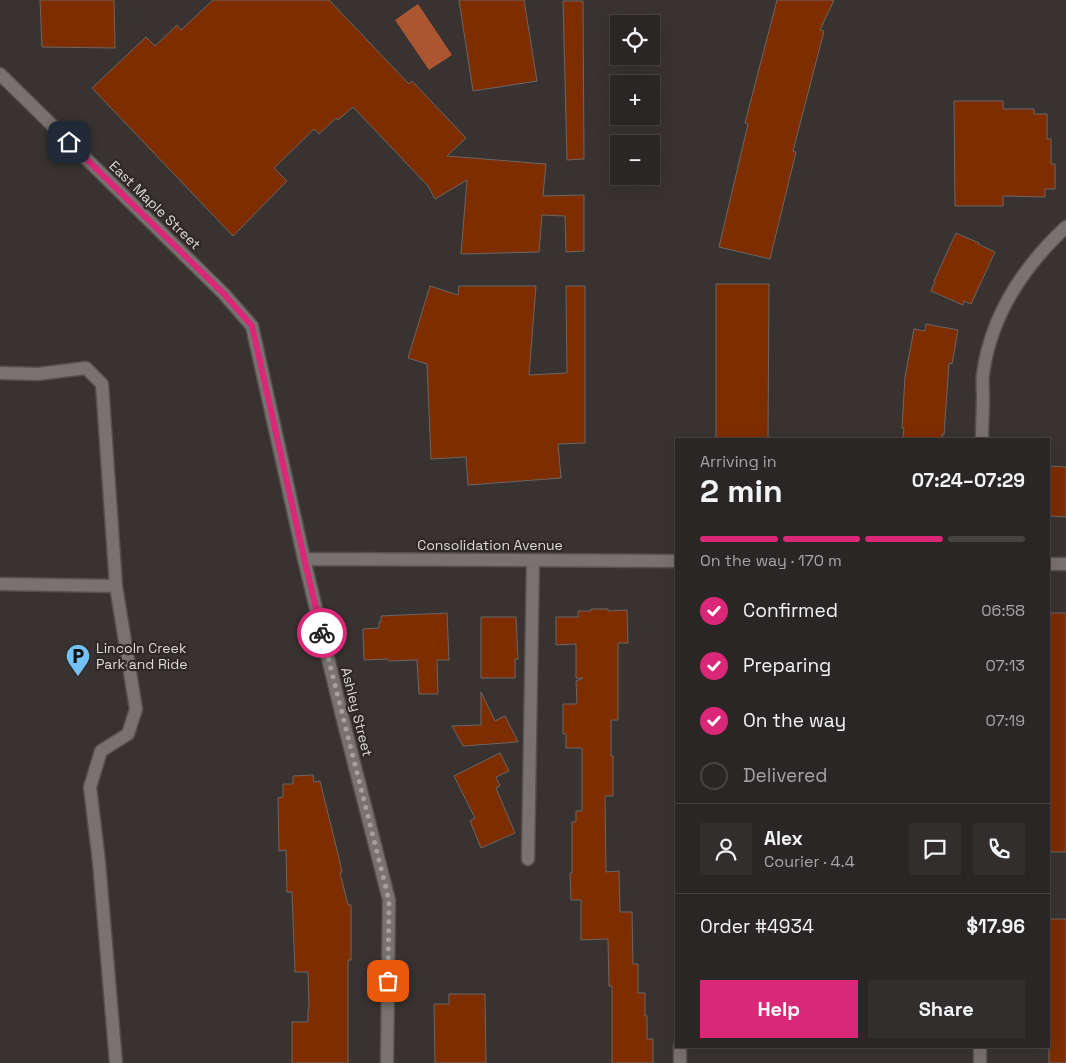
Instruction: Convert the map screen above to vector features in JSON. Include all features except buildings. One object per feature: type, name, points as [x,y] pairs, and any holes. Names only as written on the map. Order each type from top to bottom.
[{"type":"street","name":"East Maple Street","points":[[0,74],[224,294]]},
{"type":"street","points":[[982,438],[983,375],[990,339],[1004,304],[1024,274],[1052,240],[1066,227]]},
{"type":"street","name":"Ashley Street","points":[[224,294],[252,326],[304,558],[389,900],[387,1063]]},
{"type":"street","points":[[0,373],[38,374],[86,368],[102,384],[116,586],[136,709],[128,734],[100,751],[90,787],[116,1063]]},
{"type":"street","name":"Consolidation Avenue","points":[[304,558],[675,561]]},
{"type":"street","points":[[528,859],[533,560]]},
{"type":"street","points":[[1050,564],[1066,564]]},
{"type":"street","points":[[0,584],[116,586]]},
{"type":"street","points":[[680,1048],[680,1063]]},
{"type":"street","points":[[980,1048],[980,1063]]},
{"type":"shaded area","points":[[418,4],[452,55],[429,70],[395,20]]},
{"type":"way so far","points":[[322,633],[389,900],[388,981]]},
{"type":"place","name":"Lincoln Creek Park and Ride","points":[[78,677]]},
{"type":"route","points":[[69,142],[224,294],[252,326],[322,633]]}]
